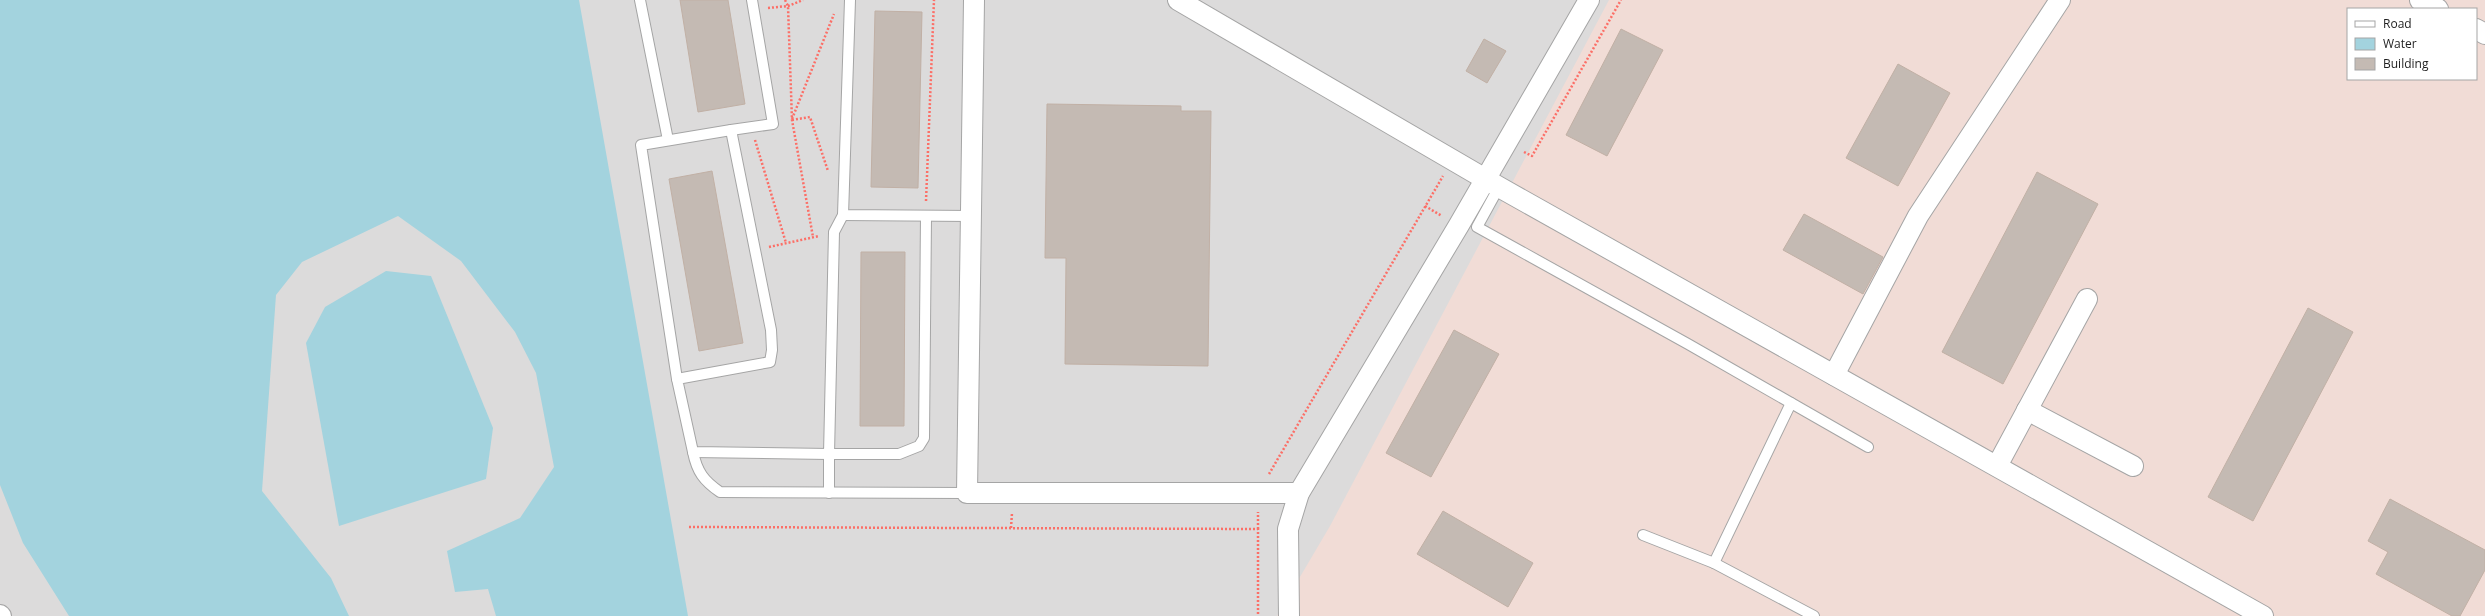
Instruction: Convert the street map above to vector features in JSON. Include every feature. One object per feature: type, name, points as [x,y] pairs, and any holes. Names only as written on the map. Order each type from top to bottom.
[{"type":"street","points":[[974,0],[966,493],[1299,493]]},
{"type":"street","points":[[1178,0],[1493,183],[2263,616]]},
{"type":"street","points":[[1289,616],[1288,529],[1299,493],[1493,183],[1507,142],[1589,0]]},
{"type":"street","points":[[1834,375],[1918,216],[2060,0]]},
{"type":"street","points":[[2420,0],[2436,8]]},
{"type":"street","points":[[1997,466],[2087,299]]},
{"type":"street","points":[[2027,410],[2133,466]]},
{"type":"lane","points":[[640,0],[668,140]]},
{"type":"lane","points":[[829,493],[834,232],[843,215],[850,0]]},
{"type":"lane","points":[[752,5],[773,124],[641,145],[677,379],[696,469],[706,483],[720,492],[966,493]]},
{"type":"lane","points":[[677,379],[770,362],[772,350],[770,330],[731,130]]},
{"type":"lane","points":[[1493,183],[1477,227],[1868,447]]},
{"type":"lane","points":[[843,215],[971,216]]},
{"type":"lane","points":[[693,452],[900,454],[919,446],[924,438],[926,216]]},
{"type":"lane","points":[[1714,562],[1791,403]]},
{"type":"lane","points":[[1643,535],[1714,562],[1814,616]]},
{"type":"path","points":[[785,0],[788,6],[792,120],[813,237]]},
{"type":"path","points":[[752,5],[788,6],[803,0]]},
{"type":"path","points":[[926,216],[934,0]]},
{"type":"path","points":[[1507,142],[1532,156],[1622,0]]},
{"type":"path","points":[[792,120],[836,7]]},
{"type":"path","points":[[773,124],[810,117],[830,177]]},
{"type":"path","points":[[751,127],[786,243]]},
{"type":"path","points":[[1258,616],[1258,493],[1452,159]]},
{"type":"path","points":[[755,250],[834,232]]},
{"type":"path","points":[[689,527],[1258,529]]},
{"type":"shaded area","points":[[0,0],[2485,0],[2485,616],[0,616]]},
{"type":"shaded area","points":[[1609,0],[2485,0],[2485,616],[1277,616],[1330,526]]},
{"type":"water","points":[[0,0],[579,0],[688,616],[496,616],[488,589],[455,592],[447,551],[520,518],[554,467],[536,373],[515,332],[461,261],[398,216],[302,262],[276,295],[262,491],[331,578],[349,616],[69,616],[23,543],[0,485]]},
{"type":"water","points":[[386,271],[431,276],[493,428],[486,479],[339,526],[306,343],[325,307]]},
{"type":"building","points":[[680,0],[728,0],[745,104],[698,112]]},
{"type":"building","points":[[875,11],[922,12],[918,188],[871,187]]},
{"type":"building","points":[[1621,29],[1663,50],[1607,156],[1566,135]]},
{"type":"building","points":[[1484,39],[1506,51],[1487,83],[1466,71]]},
{"type":"building","points":[[1898,64],[1950,93],[1898,186],[1846,158]]},
{"type":"building","points":[[1047,104],[1181,106],[1181,111],[1211,111],[1208,366],[1065,364],[1066,258],[1045,258]]},
{"type":"building","points":[[712,171],[743,343],[699,351],[669,179]]},
{"type":"building","points":[[2037,172],[2098,204],[2003,384],[1942,352]]},
{"type":"building","points":[[1804,214],[1883,257],[1863,294],[1783,250]]},
{"type":"building","points":[[861,252],[905,252],[904,426],[860,426]]},
{"type":"building","points":[[2308,308],[2353,332],[2253,521],[2208,497]]},
{"type":"building","points":[[1454,330],[1499,354],[1431,477],[1386,453]]},
{"type":"building","points":[[2390,499],[2485,550],[2485,570],[2460,616],[2452,616],[2376,574],[2388,552],[2368,541]]},
{"type":"building","points":[[1443,511],[1533,563],[1508,607],[1417,554]]}]
